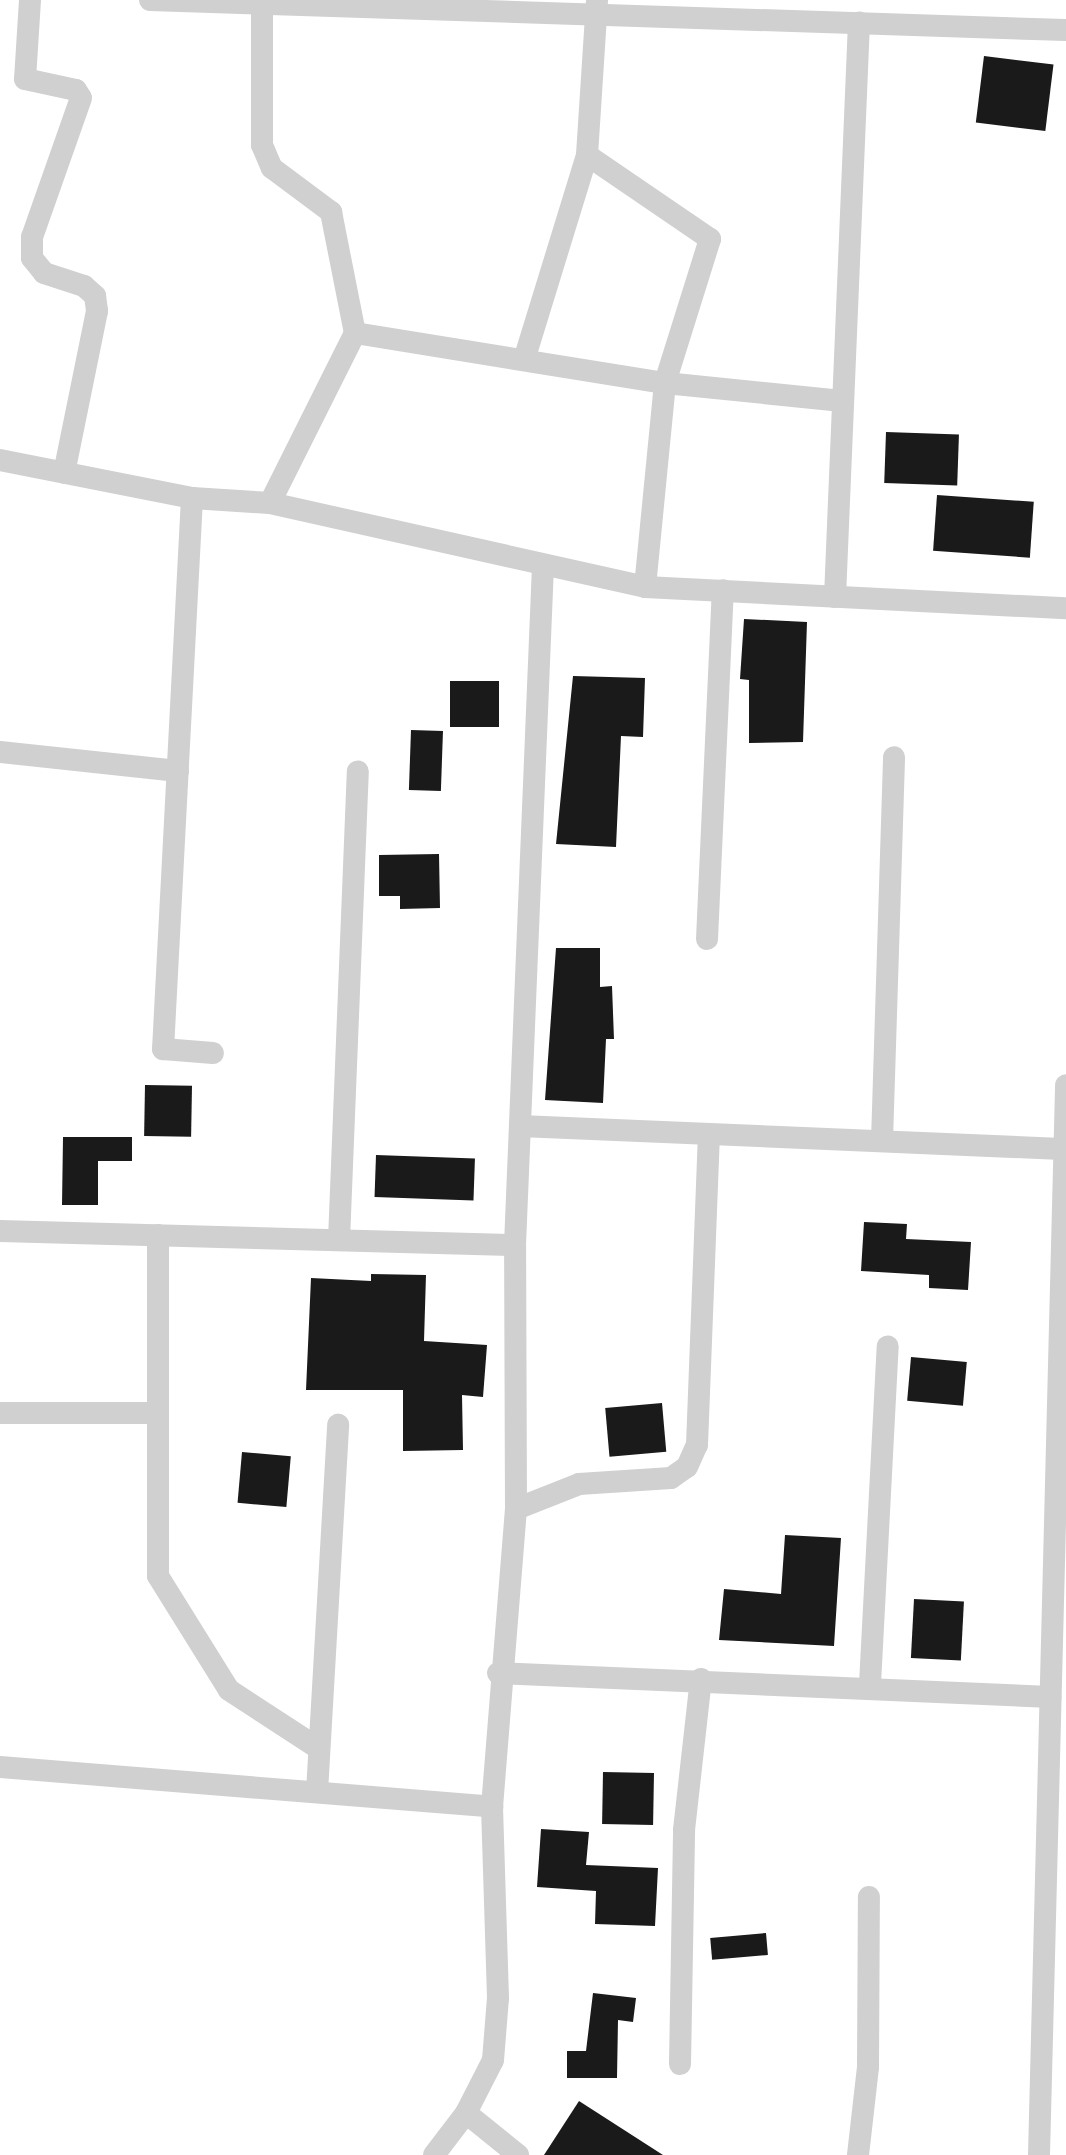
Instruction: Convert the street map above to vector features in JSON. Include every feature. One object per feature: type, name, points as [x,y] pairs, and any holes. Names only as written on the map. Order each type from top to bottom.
[{"type":"street","points":[[30,0],[25,79],[76,90],[81,98],[32,237],[32,258],[44,272],[84,286],[95,296],[96,311],[64,473]]},
{"type":"street","points":[[150,0],[262,5],[597,7],[859,23],[1066,30]]},
{"type":"street","points":[[262,5],[262,146],[272,168],[331,212],[355,333],[270,503]]},
{"type":"street","points":[[524,360],[588,155],[597,7]]},
{"type":"street","points":[[836,596],[859,23]]},
{"type":"street","points":[[588,155],[710,239],[665,383],[644,586]]},
{"type":"street","points":[[355,333],[665,383],[842,401]]},
{"type":"street","points":[[0,484],[0,460],[192,498],[270,503],[644,586],[1066,608]]},
{"type":"street","points":[[192,498],[163,1049],[213,1053]]},
{"type":"street","points":[[434,2155],[466,2113],[493,2060],[498,1998],[492,1807],[498,1673],[516,1509],[516,1244],[543,566]]},
{"type":"street","points":[[707,939],[723,590]]},
{"type":"street","points":[[0,752],[178,771]]},
{"type":"street","points":[[882,1142],[894,757]]},
{"type":"street","points":[[338,1240],[358,771]]},
{"type":"street","points":[[1039,2155],[1066,1084]]},
{"type":"street","points":[[520,1126],[1062,1149]]},
{"type":"street","points":[[516,1509],[579,1484],[672,1478],[687,1467],[697,1445],[709,1134]]},
{"type":"street","points":[[0,1230],[516,1244]]},
{"type":"street","points":[[158,1235],[158,1576],[229,1690],[314,1746]]},
{"type":"street","points":[[870,1684],[888,1346]]},
{"type":"street","points":[[0,1413],[158,1413]]},
{"type":"street","points":[[317,1792],[314,1746],[338,1425]]},
{"type":"street","points":[[498,1673],[870,1684],[1050,1696]]},
{"type":"street","points":[[680,2064],[684,1830],[701,1680]]},
{"type":"street","points":[[0,1767],[492,1807]]},
{"type":"street","points":[[858,2155],[868,2067],[869,1897]]},
{"type":"street","points":[[466,2113],[518,2155]]},
{"type":"building","points":[[984,56],[1053,65],[1045,131],[976,123]]},
{"type":"building","points":[[886,432],[959,435],[957,486],[884,483]]},
{"type":"building","points":[[937,495],[1034,502],[1030,558],[933,551]]},
{"type":"building","points":[[744,619],[807,622],[803,742],[749,743],[749,680],[740,679]]},
{"type":"building","points":[[573,676],[645,678],[643,737],[621,736],[616,847],[556,844]]},
{"type":"building","points":[[450,681],[499,681],[499,727],[450,727]]},
{"type":"building","points":[[411,730],[443,731],[441,791],[409,790]]},
{"type":"building","points":[[439,854],[440,908],[400,909],[400,896],[379,896],[379,855]]},
{"type":"building","points":[[556,948],[600,948],[600,987],[612,986],[614,1039],[606,1039],[603,1103],[545,1100]]},
{"type":"building","points":[[145,1085],[192,1086],[191,1137],[144,1136]]},
{"type":"building","points":[[63,1137],[132,1137],[132,1161],[98,1161],[98,1205],[62,1205]]},
{"type":"building","points":[[376,1155],[475,1158],[473,1200],[375,1197]]},
{"type":"building","points":[[864,1222],[907,1224],[906,1239],[971,1242],[968,1290],[929,1288],[929,1275],[861,1271]]},
{"type":"building","points":[[371,1274],[426,1275],[424,1341],[487,1345],[483,1397],[462,1395],[463,1450],[403,1451],[403,1390],[306,1390],[311,1278],[371,1281]]},
{"type":"building","points":[[911,1357],[967,1362],[963,1406],[907,1401]]},
{"type":"building","points":[[662,1403],[666,1452],[609,1457],[605,1408]]},
{"type":"building","points":[[242,1452],[291,1456],[286,1507],[238,1503]]},
{"type":"building","points":[[785,1535],[841,1538],[834,1646],[719,1640],[724,1589],[781,1594]]},
{"type":"building","points":[[914,1599],[964,1602],[961,1661],[911,1658]]},
{"type":"building","points":[[603,1772],[654,1773],[653,1825],[602,1824]]},
{"type":"building","points":[[541,1829],[589,1832],[586,1865],[658,1868],[655,1926],[595,1924],[596,1891],[537,1887]]},
{"type":"building","points":[[766,1933],[768,1955],[712,1960],[710,1938]]},
{"type":"building","points":[[593,1993],[636,1998],[633,2022],[618,2020],[617,2078],[567,2078],[567,2051],[586,2051]]},
{"type":"building","points":[[579,2101],[663,2155],[544,2155]]}]
